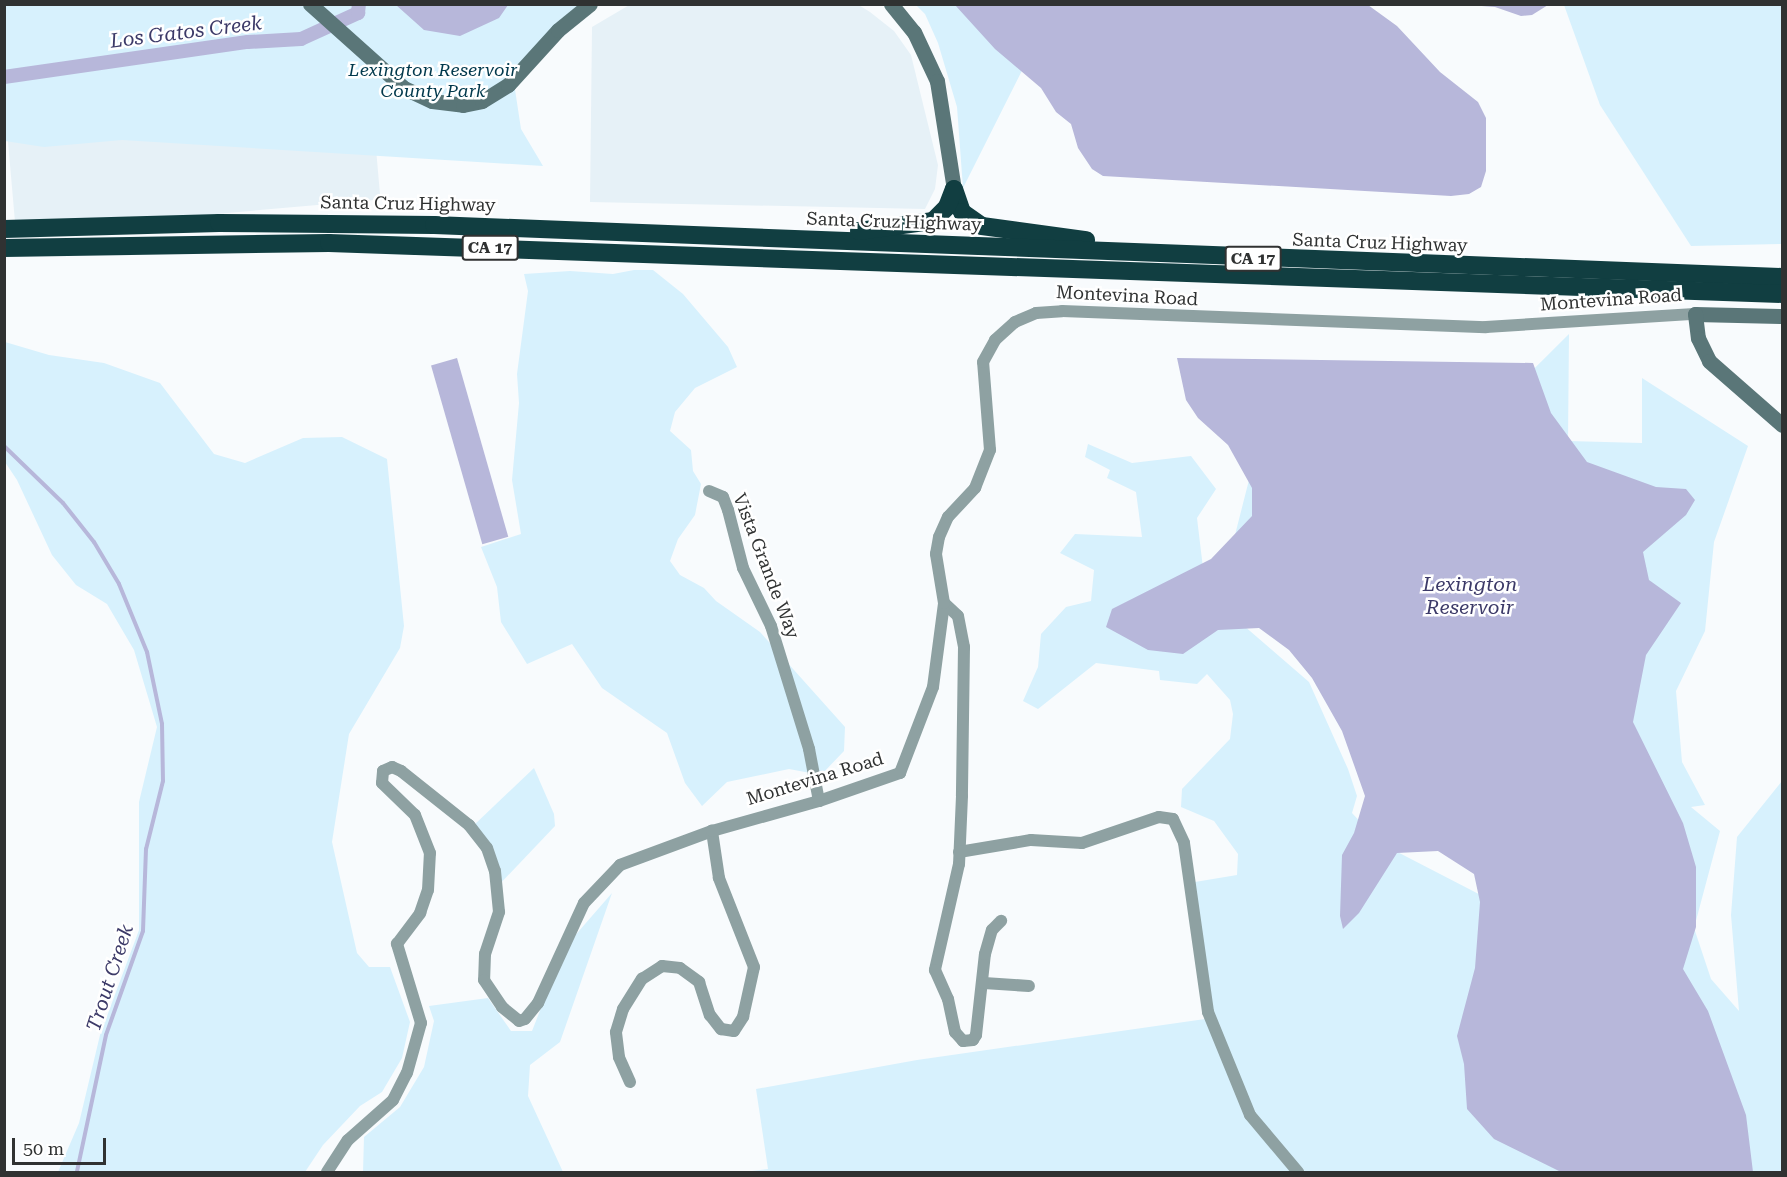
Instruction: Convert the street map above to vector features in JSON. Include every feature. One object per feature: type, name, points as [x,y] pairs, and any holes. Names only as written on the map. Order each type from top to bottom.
[{"type":"highway","points":[[762,238],[926,224],[944,213],[954,189]]},
{"type":"highway","points":[[954,189],[962,212],[982,226],[1224,257]]},
{"type":"highway","name":"Santa Cruz Highway","points":[[4,229],[327,223],[1782,277]]},
{"type":"highway","name":"Santa Cruz Highway","points":[[4,248],[329,243],[1782,294]]},
{"type":"street","points":[[310,4],[387,75],[432,101],[463,105],[483,101],[508,85],[558,30],[590,4]]},
{"type":"street","points":[[891,4],[914,32],[935,75],[954,189]]},
{"type":"street","name":"Montevina Road","points":[[327,1173],[348,1140],[393,1100],[407,1073],[421,1023],[397,944],[420,913],[428,890],[430,853],[415,815],[382,783],[381,774],[385,768],[397,768],[437,799],[475,830],[487,848],[495,871],[499,912],[485,954],[484,980],[502,1007],[519,1021],[525,1019],[538,1003],[584,903],[610,873],[632,858],[712,831],[819,801],[900,772],[933,687],[944,603],[936,554],[939,537],[948,517],[975,488],[990,450],[983,362],[1001,333],[1029,315],[1062,311],[1486,327],[1695,314],[1782,316]]},
{"type":"street","points":[[1695,314],[1698,338],[1709,361],[1782,425]]},
{"type":"street","name":"Vista Grande Way","points":[[709,491],[723,497],[729,510],[743,568],[771,626],[809,749],[819,801]]},
{"type":"street","points":[[944,603],[958,616],[964,647],[959,852],[935,970],[948,999],[955,1032],[963,1041],[973,1040],[976,1035],[984,984],[985,954],[992,930],[1000,921]]},
{"type":"street","points":[[959,852],[1031,840],[1082,843],[1159,817],[1173,819],[1184,843],[1208,1012],[1250,1115],[1298,1173]]},
{"type":"street","points":[[630,1082],[619,1057],[616,1032],[623,1010],[642,979],[662,966],[680,968],[699,982],[710,1015],[721,1029],[734,1031],[744,1017],[754,967],[719,878],[712,831]]},
{"type":"street","points":[[984,984],[1029,986]]},
{"type":"shaded area","points":[[631,4],[857,4],[870,12],[894,31],[911,55],[938,165],[935,189],[925,209],[590,202],[592,27]]},
{"type":"shaded area","points":[[370,80],[380,200],[16,231],[5,112]]},
{"type":"green space","name":"Lexington Reservoir County Park","points":[[4,5],[596,5],[558,32],[514,83],[521,129],[543,166],[122,140],[44,147],[5,141]]},
{"type":"green space","points":[[916,5],[1055,5],[963,188],[957,107],[938,43],[925,14]]},
{"type":"green space","points":[[1564,5],[1782,5],[1782,244],[1691,246],[1600,105]]},
{"type":"green space","points":[[634,270],[653,270],[683,294],[728,347],[737,367],[695,388],[675,412],[670,431],[691,450],[693,471],[701,484],[695,515],[678,539],[670,561],[680,575],[704,588],[716,601],[760,632],[845,727],[844,751],[821,775],[789,769],[727,782],[702,806],[685,783],[667,733],[602,688],[572,644],[527,664],[501,622],[497,587],[481,547],[521,534],[512,480],[519,403],[517,374],[528,291],[524,274],[570,271],[613,274]]},
{"type":"green space","name":"Lexington Reservoir","points":[[1569,334],[1568,441],[1642,443],[1642,378],[1748,446],[1714,542],[1705,631],[1676,691],[1682,762],[1705,805],[1691,807],[1720,831],[1694,928],[1711,979],[1739,1011],[1731,915],[1737,837],[1782,781],[1782,1172],[1636,1172],[1551,966],[1286,620],[1223,582],[1249,480],[1350,552]]},
{"type":"green space","points":[[5,342],[49,355],[104,363],[160,383],[214,454],[245,463],[303,438],[342,437],[387,459],[404,626],[400,648],[349,734],[332,842],[357,953],[369,967],[390,967],[410,1022],[402,1058],[382,1092],[360,1106],[323,1145],[305,1172],[58,1172],[79,1123],[100,1035],[139,930],[139,802],[157,727],[134,650],[107,604],[76,585],[52,555],[17,480],[5,462]]},
{"type":"green space","points":[[1088,444],[1132,463],[1191,456],[1216,489],[1197,518],[1206,593],[1309,682],[1348,769],[1357,796],[1352,813],[1380,843],[1500,905],[1614,1172],[744,1172],[768,1169],[756,1089],[917,1060],[1205,1019],[1195,882],[1237,875],[1238,854],[1214,821],[1181,807],[1182,789],[1230,739],[1233,714],[1230,700],[1207,674],[1197,684],[1160,680],[1159,671],[1096,663],[1038,709],[1023,701],[1038,667],[1041,634],[1066,607],[1091,601],[1094,570],[1060,553],[1075,534],[1142,537],[1136,492],[1107,478],[1110,470],[1085,457]]},
{"type":"green space","points":[[534,768],[554,814],[555,826],[496,888],[473,826]]},
{"type":"green space","points":[[612,893],[560,1042],[530,1065],[528,1096],[563,1172],[363,1172],[364,1137],[400,1107],[424,1067],[434,1021],[429,1006],[488,998],[511,1031],[532,1031],[565,947]]},
{"type":"water","points":[[1548,4],[1532,15],[1521,16],[1495,7],[1468,5]]},
{"type":"water","points":[[396,5],[508,5],[499,18],[460,36],[424,30]]},
{"type":"water","points":[[955,5],[1368,5],[1397,26],[1440,72],[1478,102],[1486,118],[1486,171],[1481,187],[1469,194],[1451,196],[1103,176],[1092,169],[1078,148],[1071,124],[1056,112],[1041,88],[995,49]]},
{"type":"water","points":[[457,358],[508,537],[482,544],[431,365]]},
{"type":"water","name":"Lexington Reservoir","points":[[1177,358],[1533,363],[1551,413],[1587,462],[1656,487],[1686,489],[1695,500],[1686,515],[1643,552],[1649,580],[1681,603],[1646,655],[1633,722],[1683,823],[1696,867],[1696,927],[1683,969],[1708,1011],[1746,1115],[1753,1172],[1561,1172],[1494,1139],[1467,1109],[1464,1064],[1457,1036],[1475,968],[1480,902],[1474,874],[1438,851],[1397,853],[1359,913],[1343,929],[1340,916],[1342,855],[1354,833],[1365,796],[1342,731],[1312,678],[1289,650],[1259,628],[1218,630],[1183,654],[1148,650],[1106,627],[1112,609],[1211,559],[1252,516],[1252,488],[1228,445],[1198,418],[1186,400]]},
{"type":"waterway","name":"Los Gatos Creek","points":[[4,77],[248,42],[301,39],[358,13],[359,4]]},
{"type":"waterway","name":"Trout Creek","points":[[4,446],[63,503],[94,542],[119,584],[147,652],[162,724],[163,781],[146,849],[143,931],[106,1035],[77,1172]]}]
